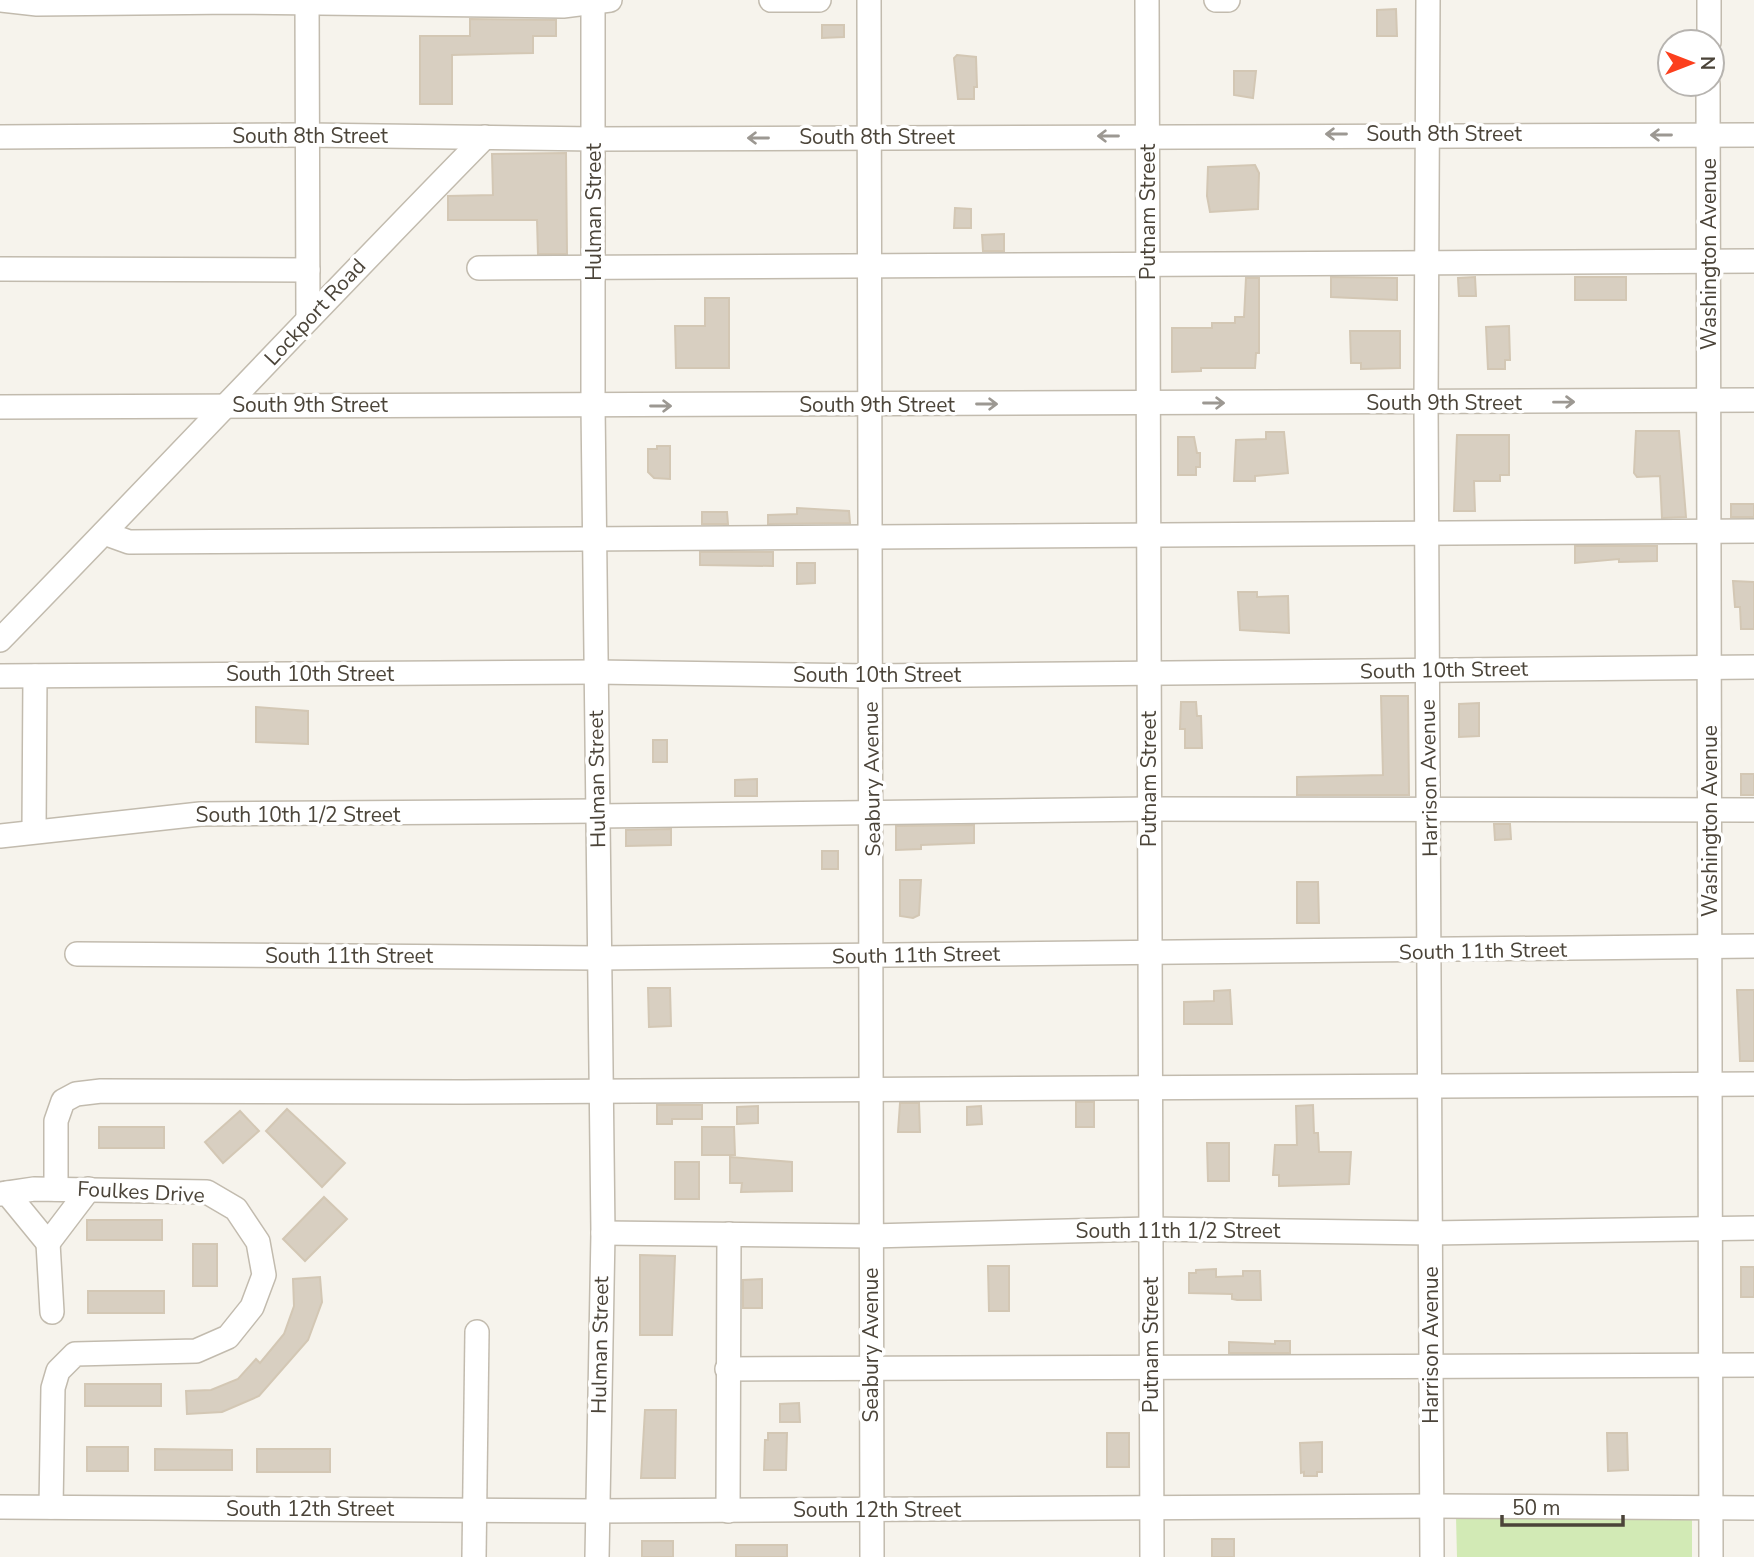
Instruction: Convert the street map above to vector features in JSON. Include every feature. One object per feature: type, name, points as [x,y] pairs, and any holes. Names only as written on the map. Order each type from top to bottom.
[{"type":"street","points":[[0,0],[37,4],[307,1],[563,6],[593,0],[610,0]]},
{"type":"street","name":"Hulman Street","points":[[593,0],[594,538],[603,1233],[597,1557]]},
{"type":"street","points":[[771,0],[819,0]]},
{"type":"street","name":"Seabury Avenue","points":[[869,0],[873,956],[872,1557]]},
{"type":"street","name":"Putnam Street","points":[[1147,0],[1152,1557]]},
{"type":"street","points":[[1216,0],[1228,0]]},
{"type":"street","name":"Harrison Avenue","points":[[1428,0],[1426,403],[1431,952],[1432,1557]]},
{"type":"street","points":[[1709,0],[1709,28]]},
{"type":"street","points":[[307,1],[308,317]]},
{"type":"street","name":"Washington Avenue","points":[[1709,98],[1711,1557]]},
{"type":"street","name":"South 8th Street","points":[[0,136],[308,135],[594,139],[1428,134],[1754,135]]},
{"type":"street","name":"Lockport Road","points":[[0,640],[229,404],[308,317],[485,137]]},
{"type":"street","points":[[479,268],[1754,261]]},
{"type":"street","points":[[0,270],[308,270]]},
{"type":"street","name":"South 9th Street","points":[[0,407],[1754,400]]},
{"type":"street","points":[[104,533],[129,542],[1754,531]]},
{"type":"street","name":"South 10th Street","points":[[0,676],[596,672],[871,676],[1754,667]]},
{"type":"street","points":[[34,831],[35,676]]},
{"type":"street","name":"South 10th 1/2 Street","points":[[0,836],[200,814],[1149,809],[1754,810]]},
{"type":"street","name":"South 11th Street","points":[[77,954],[599,958],[1431,952],[1754,946]]},
{"type":"street","points":[[56,1189],[56,1121],[63,1101],[76,1094],[101,1091],[1431,1088],[1754,1084]]},
{"type":"street","name":"Foulkes Drive","points":[[4,1193],[56,1189],[207,1192],[236,1209],[258,1242],[264,1275],[252,1307],[228,1336],[196,1351],[75,1354],[58,1371],[53,1388],[51,1507]]},
{"type":"street","points":[[48,1243],[89,1189]]},
{"type":"street","points":[[4,1193],[48,1243],[52,1312]]},
{"type":"street","name":"South 11th 1/2 Street","points":[[603,1233],[871,1236],[1150,1229],[1431,1233],[1754,1228]]},
{"type":"street","points":[[728,1511],[729,1234]]},
{"type":"street","points":[[474,1557],[477,1332]]},
{"type":"street","points":[[727,1369],[1754,1365]]},
{"type":"street","name":"South 12th Street","points":[[0,1507],[596,1511],[1432,1506],[1754,1508]]},
{"type":"green space","points":[[1692,1514],[1692,1557],[1457,1557],[1456,1517]]},
{"type":"building","points":[[1396,9],[1397,36],[1377,36],[1377,10]]},
{"type":"building","points":[[470,19],[556,20],[556,36],[533,36],[533,53],[452,55],[452,104],[420,104],[420,36],[470,36]]},
{"type":"building","points":[[822,25],[844,25],[844,37],[822,38]]},
{"type":"building","points":[[957,55],[976,57],[977,87],[974,87],[974,99],[958,99],[954,58]]},
{"type":"building","points":[[1234,71],[1256,71],[1253,98],[1234,95]]},
{"type":"building","points":[[566,153],[567,254],[538,254],[537,220],[448,220],[448,196],[493,195],[492,154]]},
{"type":"building","points":[[1255,165],[1259,173],[1258,209],[1210,212],[1207,196],[1208,167]]},
{"type":"building","points":[[955,208],[971,209],[971,228],[954,228]]},
{"type":"building","points":[[1004,234],[1004,251],[983,251],[982,235]]},
{"type":"building","points":[[1331,277],[1397,278],[1397,300],[1331,297]]},
{"type":"building","points":[[1475,277],[1476,296],[1459,296],[1458,278]]},
{"type":"building","points":[[1575,277],[1626,277],[1626,300],[1575,300]]},
{"type":"building","points":[[1246,278],[1259,278],[1259,353],[1256,353],[1255,368],[1201,368],[1201,371],[1172,372],[1172,328],[1212,328],[1212,323],[1235,323],[1235,317],[1244,317]]},
{"type":"building","points":[[705,298],[729,298],[729,368],[676,368],[675,326],[705,326]]},
{"type":"building","points":[[1509,326],[1510,360],[1505,360],[1505,369],[1488,369],[1486,327]]},
{"type":"building","points":[[1350,331],[1400,331],[1400,368],[1361,369],[1361,363],[1351,363]]},
{"type":"building","points":[[1636,431],[1679,431],[1686,517],[1662,518],[1660,476],[1637,477],[1634,473]]},
{"type":"building","points":[[1266,432],[1284,432],[1288,473],[1255,476],[1255,481],[1234,481],[1236,440],[1266,439]]},
{"type":"building","points":[[1457,435],[1509,435],[1509,475],[1500,475],[1500,481],[1474,481],[1475,511],[1454,511]]},
{"type":"building","points":[[1178,437],[1194,437],[1197,453],[1200,453],[1200,467],[1196,467],[1196,475],[1178,475]]},
{"type":"building","points":[[657,446],[670,446],[670,479],[654,478],[648,472],[648,449],[657,449]]},
{"type":"building","points":[[1731,504],[1754,504],[1754,517],[1731,517]]},
{"type":"building","points":[[797,508],[849,511],[850,523],[768,524],[768,515],[797,514]]},
{"type":"building","points":[[702,512],[727,512],[728,524],[702,524]]},
{"type":"building","points":[[1575,546],[1657,546],[1657,561],[1619,562],[1619,559],[1575,563]]},
{"type":"building","points":[[700,552],[773,552],[773,566],[700,565]]},
{"type":"building","points":[[797,563],[815,563],[815,583],[797,584]]},
{"type":"building","points":[[1733,581],[1754,582],[1754,629],[1741,629],[1740,607],[1735,607]]},
{"type":"building","points":[[1238,592],[1257,592],[1257,597],[1288,596],[1289,633],[1240,630]]},
{"type":"building","points":[[1381,696],[1408,696],[1409,795],[1297,795],[1297,777],[1383,775]]},
{"type":"building","points":[[1181,702],[1196,702],[1197,716],[1201,716],[1202,748],[1185,748],[1185,729],[1180,729]]},
{"type":"building","points":[[1479,703],[1479,736],[1459,737],[1459,704]]},
{"type":"building","points":[[256,707],[308,711],[308,744],[256,742]]},
{"type":"building","points":[[653,740],[667,740],[667,762],[653,762]]},
{"type":"building","points":[[1741,774],[1754,774],[1754,795],[1741,795]]},
{"type":"building","points":[[757,779],[757,796],[735,796],[735,780]]},
{"type":"building","points":[[1494,824],[1510,824],[1511,839],[1495,840]]},
{"type":"building","points":[[974,825],[974,843],[921,845],[921,849],[896,850],[896,826]]},
{"type":"building","points":[[671,829],[671,845],[626,846],[626,830]]},
{"type":"building","points":[[822,851],[838,851],[838,869],[822,869]]},
{"type":"building","points":[[900,880],[921,880],[919,915],[913,918],[900,916]]},
{"type":"building","points":[[1297,882],[1318,882],[1319,923],[1297,923]]},
{"type":"building","points":[[648,988],[670,988],[671,1026],[649,1027]]},
{"type":"building","points":[[1230,990],[1232,1024],[1184,1024],[1184,1002],[1214,1001],[1214,991]]},
{"type":"building","points":[[1737,990],[1754,990],[1754,1061],[1740,1061]]},
{"type":"building","points":[[1076,1102],[1094,1102],[1094,1127],[1076,1127]]},
{"type":"building","points":[[900,1103],[919,1103],[920,1132],[898,1132]]},
{"type":"building","points":[[657,1105],[702,1105],[702,1119],[672,1119],[672,1124],[657,1124]]},
{"type":"building","points":[[1313,1105],[1314,1133],[1318,1133],[1319,1152],[1351,1152],[1349,1184],[1279,1186],[1279,1175],[1273,1175],[1275,1145],[1297,1145],[1296,1106]]},
{"type":"building","points":[[758,1106],[758,1123],[737,1124],[737,1107]]},
{"type":"building","points":[[981,1106],[982,1124],[967,1125],[967,1107]]},
{"type":"building","points":[[287,1109],[345,1163],[322,1187],[266,1131]]},
{"type":"building","points":[[240,1111],[259,1131],[223,1163],[205,1142]]},
{"type":"building","points":[[99,1127],[164,1127],[164,1148],[99,1148]]},
{"type":"building","points":[[702,1127],[734,1127],[735,1155],[702,1155]]},
{"type":"building","points":[[1207,1143],[1229,1143],[1229,1181],[1208,1181]]},
{"type":"building","points":[[730,1157],[792,1162],[792,1191],[741,1192],[742,1183],[730,1183]]},
{"type":"building","points":[[675,1162],[699,1162],[699,1199],[675,1199]]},
{"type":"building","points":[[324,1197],[347,1219],[305,1261],[283,1239]]},
{"type":"building","points":[[87,1220],[162,1220],[162,1240],[87,1240]]},
{"type":"building","points":[[193,1244],[217,1244],[217,1286],[193,1286]]},
{"type":"building","points":[[640,1255],[675,1256],[672,1335],[640,1335]]},
{"type":"building","points":[[988,1266],[1009,1266],[1009,1311],[989,1311]]},
{"type":"building","points":[[1741,1267],[1754,1267],[1754,1297],[1741,1297]]},
{"type":"building","points":[[1216,1269],[1216,1277],[1243,1276],[1243,1271],[1260,1271],[1261,1300],[1232,1299],[1232,1294],[1189,1293],[1189,1273]]},
{"type":"building","points":[[320,1277],[322,1302],[308,1340],[259,1396],[222,1412],[187,1414],[186,1391],[211,1390],[238,1379],[256,1359],[260,1363],[284,1334],[294,1306],[293,1279]]},
{"type":"building","points":[[762,1279],[762,1308],[743,1308],[743,1280]]},
{"type":"building","points":[[88,1291],[164,1291],[164,1313],[88,1313]]},
{"type":"building","points":[[1275,1341],[1290,1341],[1290,1353],[1229,1353],[1229,1342],[1275,1344]]},
{"type":"building","points":[[85,1384],[161,1384],[161,1406],[85,1406]]},
{"type":"building","points":[[799,1403],[800,1422],[780,1422],[780,1404]]},
{"type":"building","points":[[645,1410],[676,1410],[675,1478],[641,1478]]},
{"type":"building","points":[[768,1433],[787,1433],[786,1470],[764,1470],[765,1440],[768,1440]]},
{"type":"building","points":[[1107,1433],[1129,1433],[1129,1467],[1107,1467]]},
{"type":"building","points":[[1607,1433],[1627,1433],[1628,1470],[1608,1471]]},
{"type":"building","points":[[1322,1442],[1322,1472],[1317,1472],[1317,1476],[1304,1476],[1304,1472],[1301,1473],[1300,1443]]},
{"type":"building","points":[[87,1447],[128,1447],[128,1471],[87,1471]]},
{"type":"building","points":[[155,1449],[232,1450],[232,1470],[155,1470]]},
{"type":"building","points":[[257,1449],[330,1449],[330,1472],[257,1472]]},
{"type":"building","points":[[1212,1539],[1234,1539],[1234,1557],[1212,1557]]},
{"type":"building","points":[[642,1541],[673,1541],[673,1557],[642,1557]]},
{"type":"building","points":[[736,1545],[787,1545],[787,1557],[736,1557]]}]
